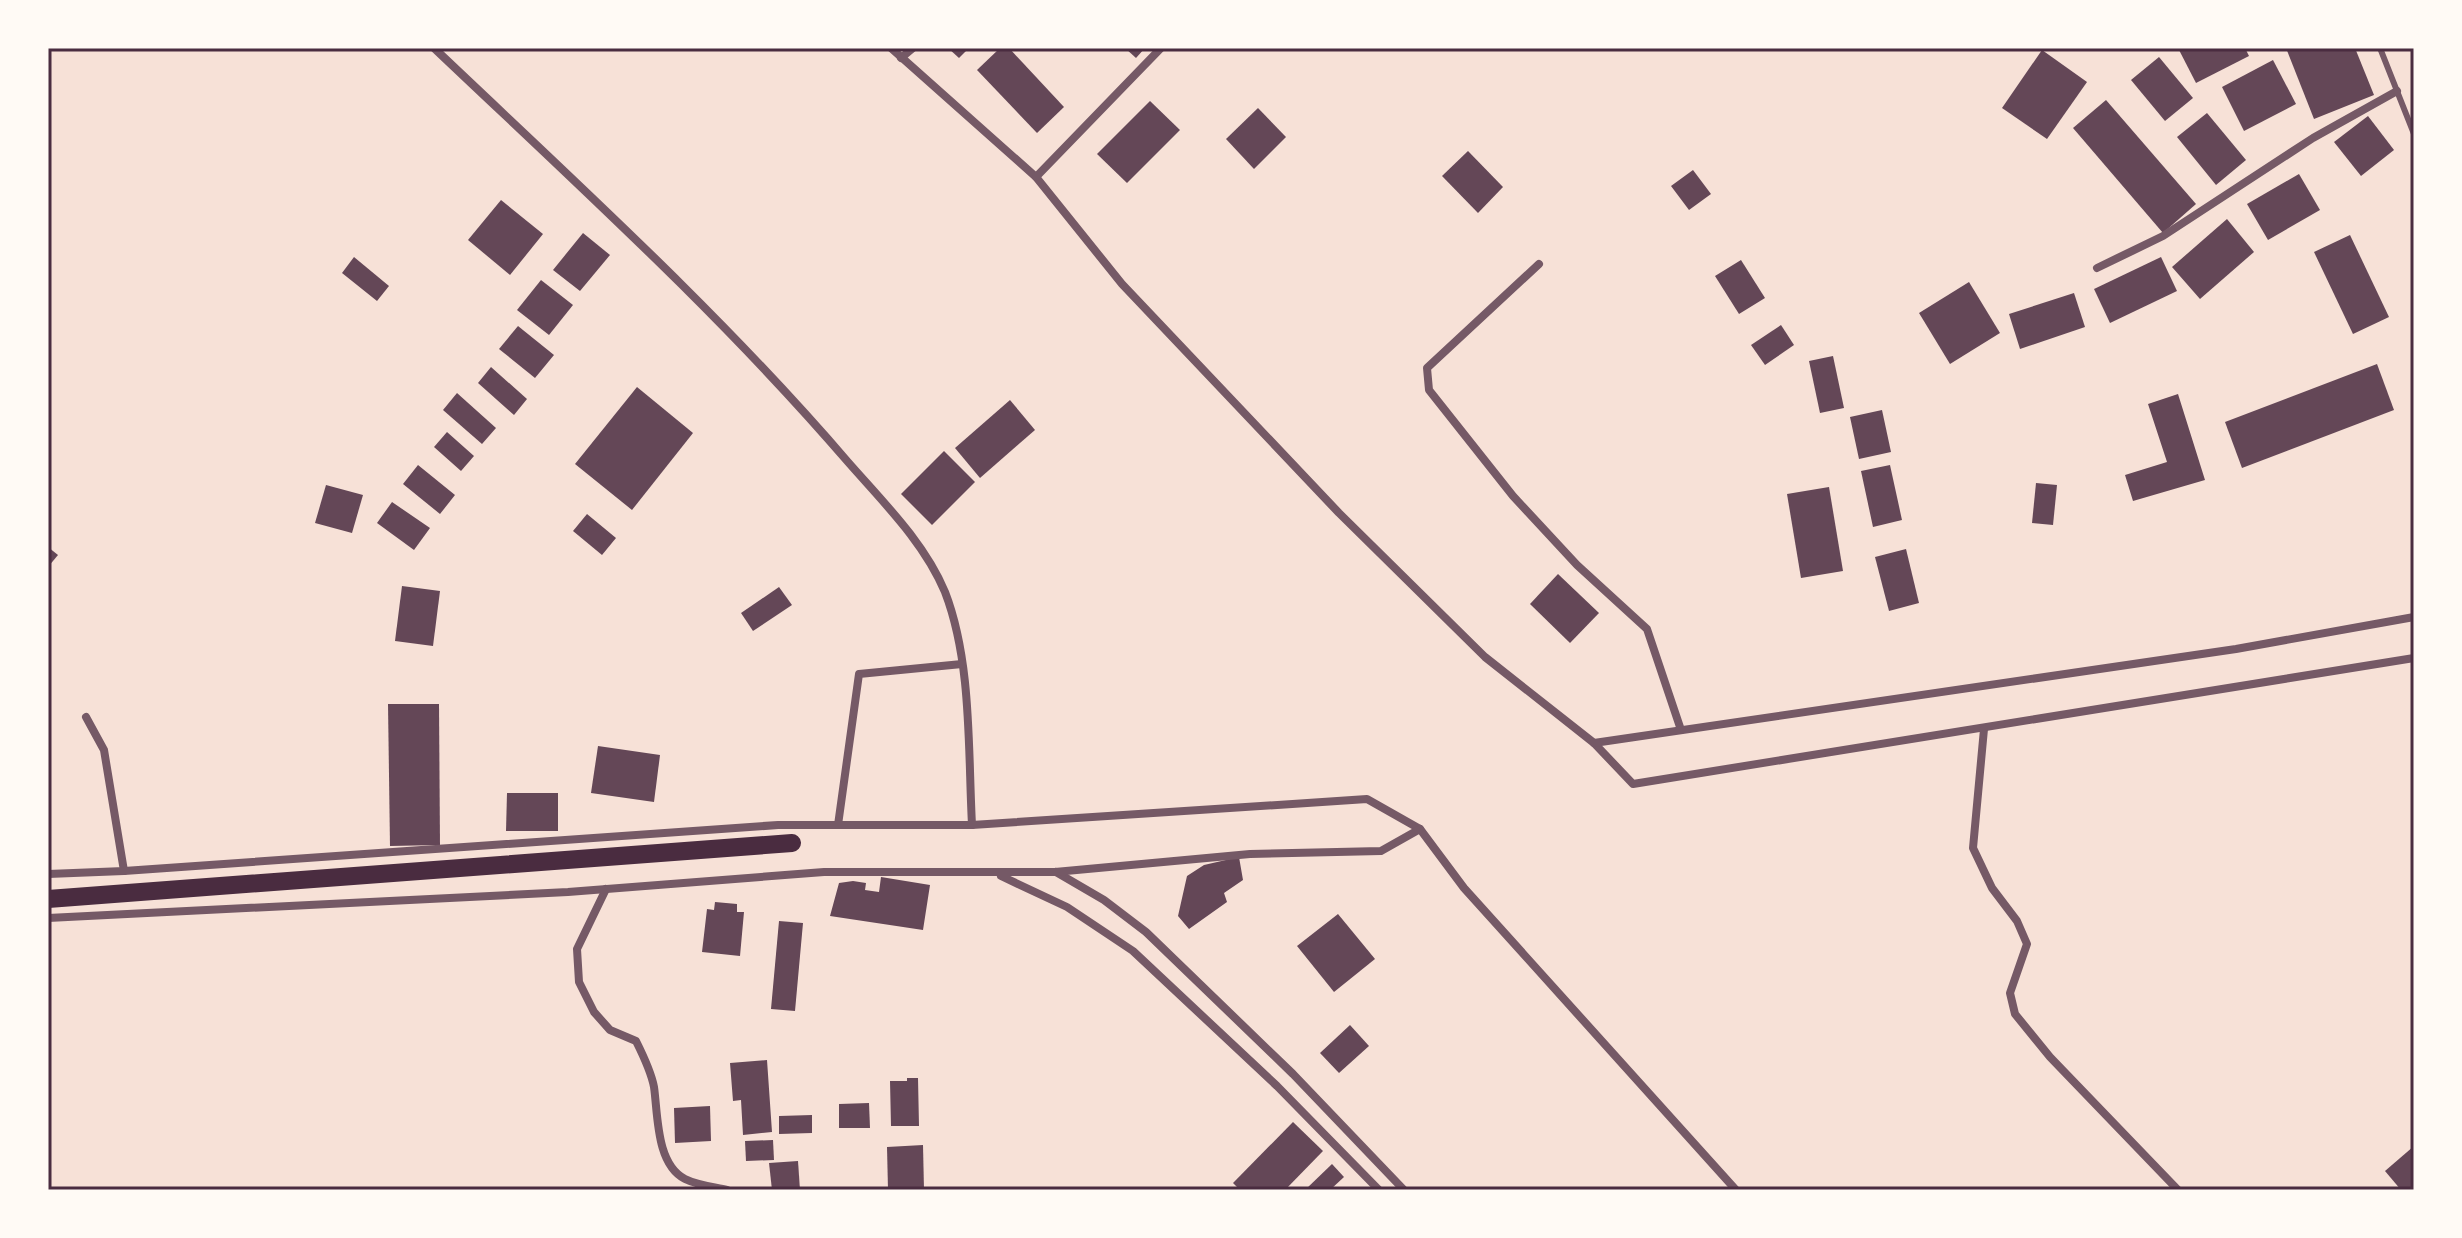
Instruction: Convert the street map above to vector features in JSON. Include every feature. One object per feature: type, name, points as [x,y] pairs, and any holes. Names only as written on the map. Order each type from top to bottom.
[{"type":"main road","points":[[48,899],[792,843]]},
{"type":"street","points":[[434,48],[771,375],[919,545],[930,562],[952,614],[962,664],[972,825]]},
{"type":"street","points":[[891,48],[1036,177],[1122,284],[1339,513],[1485,657],[1594,743],[1633,784],[2414,658]]},
{"type":"street","points":[[901,58],[913,48]]},
{"type":"street","points":[[1036,177],[1161,48]]},
{"type":"street","points":[[2097,268],[2163,236],[2313,138],[2397,91]]},
{"type":"street","points":[[1539,264],[1427,368],[1429,390],[1513,496],[1577,565],[1647,629],[1681,730]]},
{"type":"street","points":[[1594,743],[2236,649],[2414,617]]},
{"type":"street","points":[[838,825],[859,674],[962,664]]},
{"type":"street","points":[[86,717],[104,750],[124,871]]},
{"type":"street","points":[[1984,729],[1973,848],[1992,888],[2017,921],[2027,944],[2010,993],[2015,1014],[2050,1057],[2178,1190]]},
{"type":"street","points":[[48,874],[778,825],[972,825],[1367,799],[1420,829],[1464,888],[1736,1190]]},
{"type":"street","points":[[48,918],[606,889],[824,872],[1055,872],[1250,854],[1381,851],[1420,829]]},
{"type":"street","points":[[1055,872],[1104,900],[1146,932],[1293,1074],[1404,1190]]},
{"type":"street","points":[[996,874],[1067,907],[1133,951],[1277,1086],[1379,1190]]},
{"type":"street","points":[[606,889],[577,949],[579,982],[594,1012],[610,1030],[636,1041],[646,1060],[653,1085],[659,1138],[673,1171],[686,1180],[727,1190]]},
{"type":"lane","points":[[2380,48],[2414,134]]},
{"type":"building","points":[[948,48],[969,48],[959,58]]},
{"type":"building","points":[[1000,48],[1009,48],[1064,107],[1037,133],[977,70]]},
{"type":"building","points":[[1125,48],[1145,48],[1136,58]]},
{"type":"building","points":[[2178,48],[2245,48],[2249,56],[2196,83]]},
{"type":"building","points":[[2286,48],[2355,48],[2374,95],[2314,119]]},
{"type":"building","points":[[2042,50],[2087,82],[2047,139],[2002,108]]},
{"type":"building","points":[[2159,57],[2193,98],[2165,121],[2131,80]]},
{"type":"building","points":[[2273,60],[2296,104],[2244,131],[2222,87]]},
{"type":"building","points":[[2106,100],[2196,204],[2163,233],[2073,128]]},
{"type":"building","points":[[1150,101],[1180,130],[1127,183],[1097,154]]},
{"type":"building","points":[[1258,108],[1286,137],[1254,169],[1226,139]]},
{"type":"building","points":[[2207,113],[2246,160],[2216,185],[2177,137]]},
{"type":"building","points":[[2368,116],[2394,150],[2361,176],[2334,142]]},
{"type":"building","points":[[1468,151],[1503,187],[1478,213],[1442,176]]},
{"type":"building","points":[[1693,170],[1711,194],[1689,210],[1671,186]]},
{"type":"building","points":[[2299,174],[2320,210],[2268,240],[2247,204]]},
{"type":"building","points":[[501,200],[543,234],[510,275],[468,240]]},
{"type":"building","points":[[2227,219],[2254,252],[2200,299],[2172,267]]},
{"type":"building","points":[[583,233],[610,255],[580,291],[553,270]]},
{"type":"building","points":[[2350,235],[2389,317],[2353,334],[2314,252]]},
{"type":"building","points":[[354,257],[389,286],[377,301],[342,273]]},
{"type":"building","points":[[2161,257],[2177,291],[2110,323],[2094,289]]},
{"type":"building","points":[[1741,260],[1765,298],[1739,314],[1715,276]]},
{"type":"building","points":[[541,280],[573,305],[549,335],[517,310]]},
{"type":"building","points":[[1969,282],[2000,333],[1950,364],[1919,313]]},
{"type":"building","points":[[2074,293],[2085,327],[2020,349],[2009,314]]},
{"type":"building","points":[[1781,325],[1794,345],[1765,365],[1751,345]]},
{"type":"building","points":[[518,326],[554,355],[535,378],[499,349]]},
{"type":"building","points":[[1833,356],[1844,408],[1820,413],[1809,361]]},
{"type":"building","points":[[2377,364],[2394,410],[2242,468],[2225,422]]},
{"type":"building","points":[[491,367],[527,399],[514,415],[478,383]]},
{"type":"building","points":[[637,387],[693,433],[632,510],[575,464]]},
{"type":"building","points":[[457,393],[496,428],[482,444],[443,410]]},
{"type":"building","points":[[2178,394],[2205,480],[2133,501],[2125,475],[2167,462],[2148,404]]},
{"type":"building","points":[[1010,400],[1035,430],[980,478],[955,448]]},
{"type":"building","points":[[1882,410],[1891,452],[1859,459],[1850,417]]},
{"type":"building","points":[[447,432],[474,456],[461,471],[434,447]]},
{"type":"building","points":[[944,451],[975,482],[932,525],[901,494]]},
{"type":"building","points":[[418,465],[455,495],[440,514],[403,484]]},
{"type":"building","points":[[1890,465],[1902,520],[1873,527],[1861,471]]},
{"type":"building","points":[[2036,483],[2057,485],[2053,525],[2032,523]]},
{"type":"building","points":[[326,485],[363,495],[352,533],[315,523]]},
{"type":"building","points":[[1829,487],[1843,571],[1801,578],[1787,494]]},
{"type":"building","points":[[392,502],[430,528],[414,550],[377,523]]},
{"type":"building","points":[[587,514],[616,538],[602,555],[573,531]]},
{"type":"building","points":[[48,547],[58,555],[48,567]]},
{"type":"building","points":[[1906,549],[1919,603],[1889,611],[1875,557]]},
{"type":"building","points":[[1558,574],[1599,613],[1570,643],[1530,604]]},
{"type":"building","points":[[402,586],[440,591],[433,646],[395,641]]},
{"type":"building","points":[[779,587],[792,605],[753,631],[741,613]]},
{"type":"building","points":[[388,704],[439,704],[440,845],[390,846]]},
{"type":"building","points":[[598,746],[660,755],[654,802],[591,793]]},
{"type":"building","points":[[507,793],[558,793],[558,831],[506,831]]},
{"type":"building","points":[[1239,857],[1243,880],[1224,893],[1227,902],[1189,929],[1178,916],[1187,876],[1204,865]]},
{"type":"building","points":[[881,877],[930,885],[923,930],[830,916],[839,883],[866,883],[865,890],[879,892]]},
{"type":"building","points":[[715,902],[737,904],[737,912],[744,912],[740,956],[702,952],[707,909],[714,910]]},
{"type":"building","points":[[1338,914],[1375,959],[1334,992],[1297,946]]},
{"type":"building","points":[[779,921],[803,923],[795,1011],[771,1009]]},
{"type":"building","points":[[1350,1025],[1369,1046],[1339,1073],[1320,1053]]},
{"type":"building","points":[[767,1060],[772,1132],[743,1135],[741,1100],[733,1101],[730,1063]]},
{"type":"building","points":[[907,1078],[918,1078],[919,1126],[891,1126],[890,1081],[907,1081]]},
{"type":"building","points":[[869,1103],[870,1128],[839,1128],[839,1104]]},
{"type":"building","points":[[710,1106],[711,1141],[675,1143],[674,1108]]},
{"type":"building","points":[[812,1115],[812,1133],[779,1134],[779,1116]]},
{"type":"building","points":[[1293,1122],[1323,1151],[1285,1190],[1240,1190],[1233,1183]]},
{"type":"building","points":[[773,1140],[774,1160],[746,1161],[745,1141]]},
{"type":"building","points":[[923,1145],[924,1190],[888,1190],[887,1147]]},
{"type":"building","points":[[2414,1146],[2414,1190],[2401,1190],[2385,1171]]},
{"type":"building","points":[[798,1161],[800,1190],[772,1190],[769,1163]]},
{"type":"building","points":[[1332,1164],[1344,1177],[1330,1190],[1305,1190]]}]
